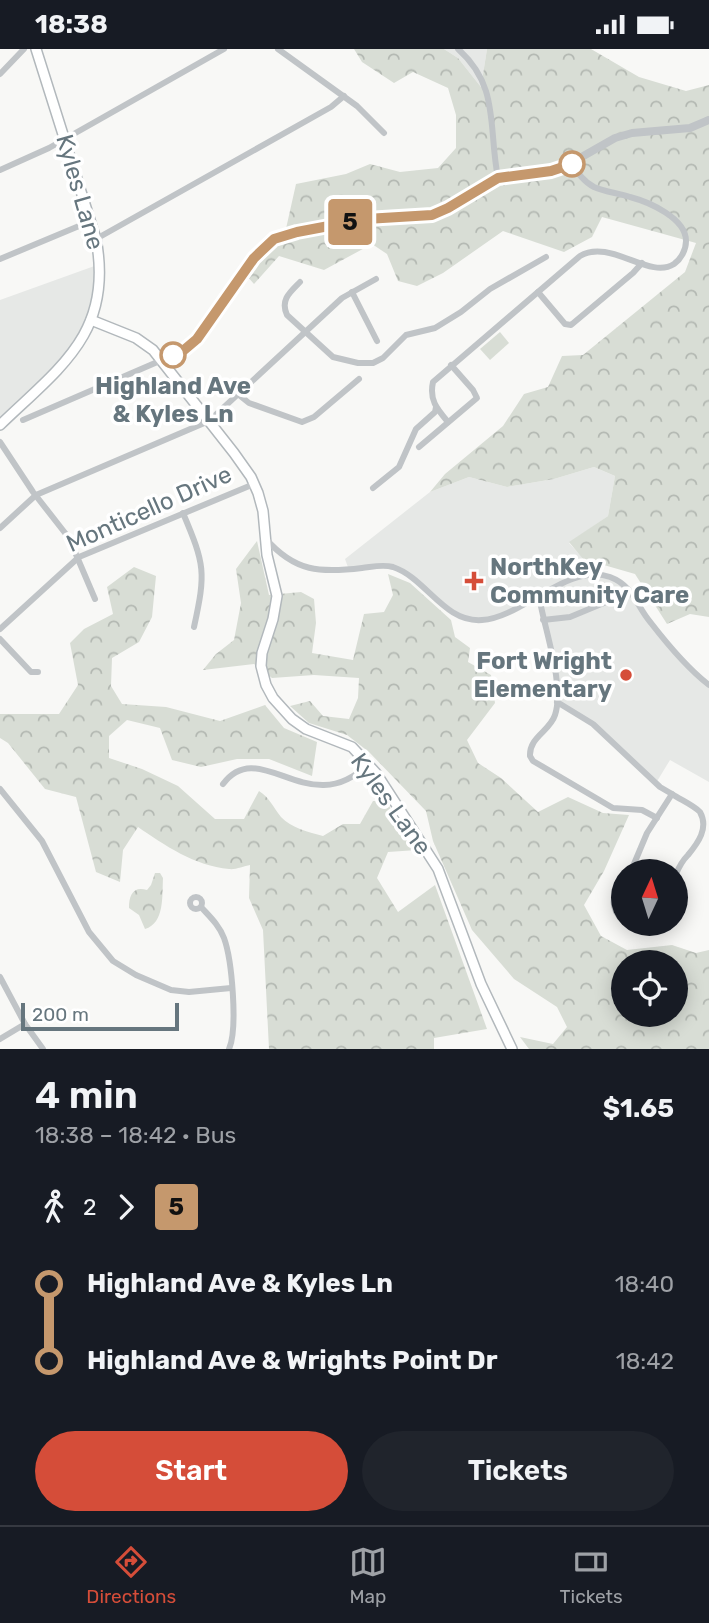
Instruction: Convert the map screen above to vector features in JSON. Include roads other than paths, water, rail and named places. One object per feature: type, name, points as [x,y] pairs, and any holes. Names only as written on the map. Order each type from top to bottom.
[{"type":"main road","name":"Kyles Lane","points":[[36,49],[96,239],[100,277],[91,320],[143,342],[162,360],[254,484],[262,511],[267,555],[277,596],[262,653],[261,666],[266,685],[282,710],[300,726],[352,747],[369,763],[438,869],[495,1019],[512,1049]]},
{"type":"main road","points":[[0,425],[68,359],[81,342],[91,320]]},
{"type":"street","points":[[0,73],[24,49]]},
{"type":"street","points":[[0,170],[36,155],[223,49]]},
{"type":"street","points":[[278,49],[344,96],[384,133]]},
{"type":"street","points":[[458,49],[472,63],[485,85],[498,178]]},
{"type":"street","points":[[96,239],[331,107],[344,96]]},
{"type":"street","points":[[23,420],[184,350],[197,339],[254,258],[274,239],[366,219],[432,215],[498,178],[551,171],[572,164],[621,136],[643,131],[690,128],[709,120]]},
{"type":"street","points":[[448,422],[436,407],[431,394],[433,382],[580,256],[594,250],[661,267],[669,266],[678,260],[686,245],[681,226],[644,201],[593,186],[581,177],[572,164]]},
{"type":"street","points":[[0,259],[91,221]]},
{"type":"street","points":[[300,282],[285,299],[284,308],[287,314],[333,357],[358,363],[373,363],[383,358],[406,335],[435,328],[490,289],[546,257]]},
{"type":"street","points":[[538,292],[565,324],[571,325],[642,263]]},
{"type":"street","points":[[0,528],[36,495],[209,421],[342,297],[376,279]]},
{"type":"street","points":[[352,292],[377,341]]},
{"type":"street","points":[[419,447],[477,399],[473,390],[451,365]]},
{"type":"street","points":[[239,395],[249,403],[289,419],[306,421],[359,379]]},
{"type":"street","points":[[373,488],[399,467],[416,429],[432,415],[436,407]]},
{"type":"street","points":[[0,442],[69,538],[95,599]]},
{"type":"street","name":"Monticello Drive","points":[[0,629],[79,557],[254,484]]},
{"type":"street","points":[[183,513],[202,566],[203,586],[194,627]]},
{"type":"street","points":[[266,539],[282,556],[311,569],[331,571],[384,565],[402,571],[452,612],[472,620],[490,619],[570,581],[604,575],[622,583],[634,593],[649,621],[684,662],[709,685]]},
{"type":"street","points":[[538,596],[555,671],[557,702],[552,721],[542,731],[530,751],[533,761],[613,807],[642,810],[657,818]]},
{"type":"street","points":[[543,620],[570,617],[611,600]]},
{"type":"street","points":[[0,639],[31,671],[38,672]]},
{"type":"street","points":[[557,702],[593,724],[660,787],[699,811],[705,819],[704,838],[685,859]]},
{"type":"street","points":[[223,784],[236,771],[253,767],[309,785],[328,785],[354,777],[369,763]]},
{"type":"street","points":[[0,789],[43,842],[89,932],[113,961],[136,975],[171,990],[189,992],[231,988]]},
{"type":"street","points":[[636,859],[647,833],[672,794]]},
{"type":"street","points":[[201,907],[215,921],[225,940],[234,1032],[229,1049]]},
{"type":"street","points":[[0,977],[24,1024],[43,1049]]},
{"type":"street","points":[[0,1039],[24,1024]]},
{"type":"place","name":"Highland Ave & Kyles Ln","points":[[173,355]]},
{"type":"place","name":"NorthKey Community Care","points":[[474,581]]},
{"type":"place","name":"Fort Wright Elementary","points":[[626,675]]}]
